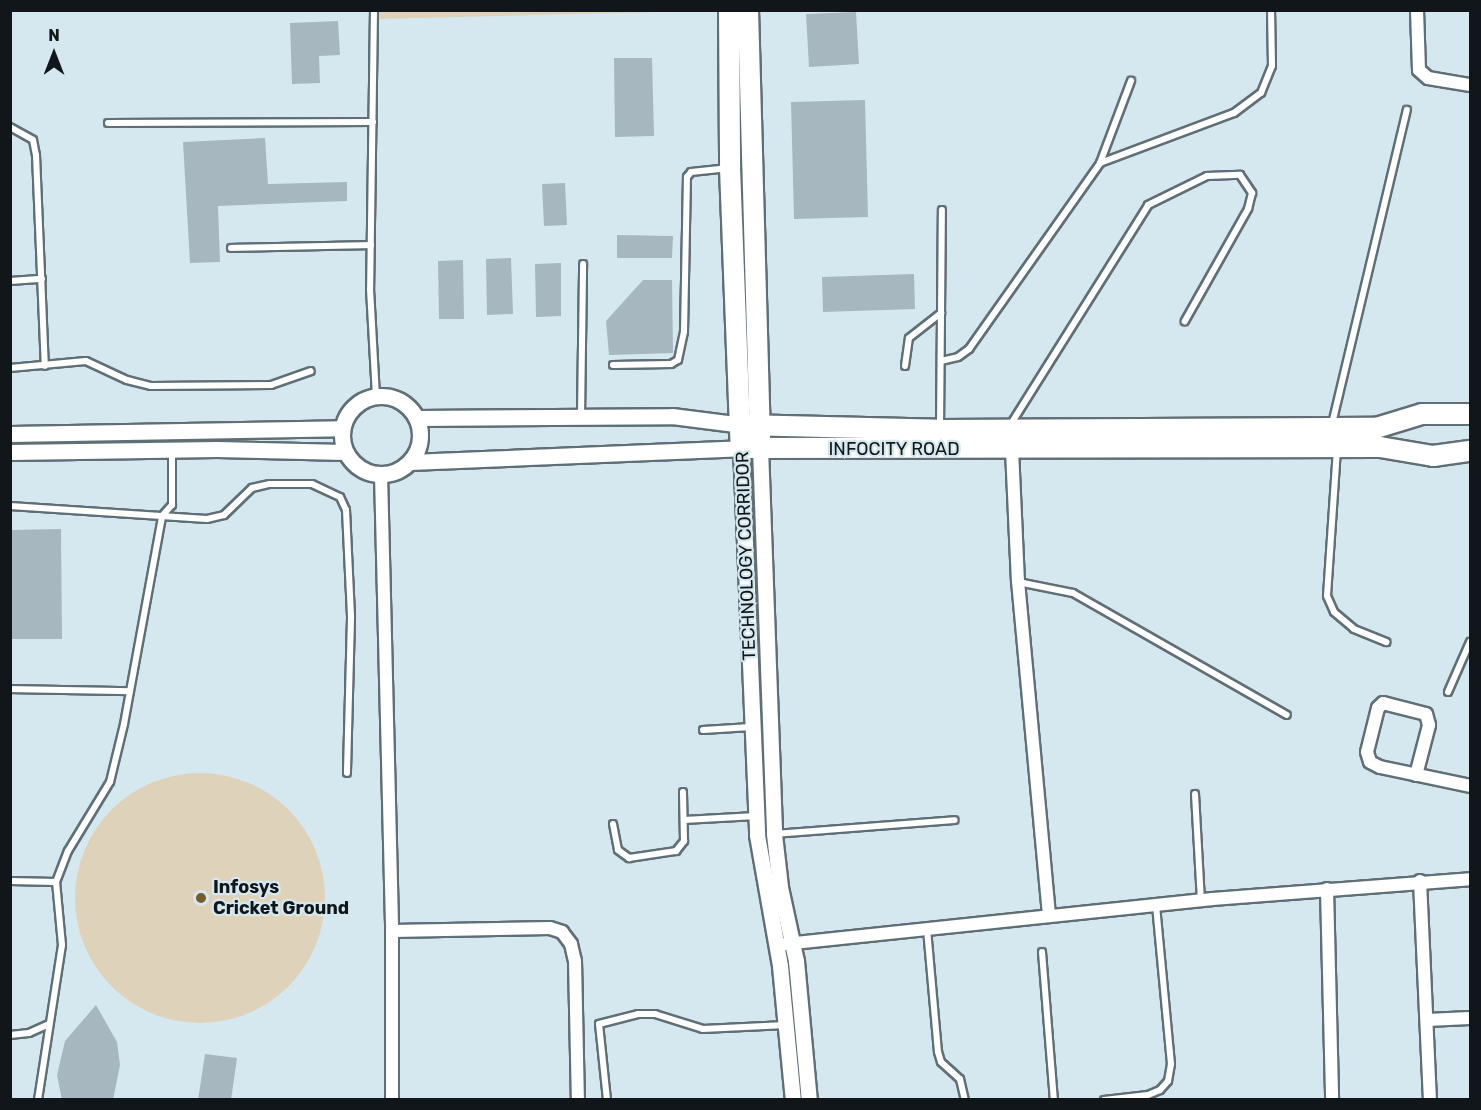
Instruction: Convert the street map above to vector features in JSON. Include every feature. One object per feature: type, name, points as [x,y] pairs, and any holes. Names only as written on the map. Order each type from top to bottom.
[{"type":"main road","name":"TECHNOLOGY CORRIDOR","points":[[729,10],[730,168],[751,426]]},
{"type":"main road","points":[[748,10],[751,448]]},
{"type":"main road","name":"INFOCITY ROAD","points":[[751,426],[940,430],[1376,428],[1422,414],[1469,411]]},
{"type":"main road","points":[[1376,428],[1375,437],[1380,447]]},
{"type":"main road","name":"INFOCITY ROAD","points":[[751,448],[1012,450],[1380,447],[1433,456],[1470,451]]},
{"type":"street","points":[[1417,10],[1419,70],[1428,78],[1470,85]]},
{"type":"street","points":[[376,396],[402,401],[417,418],[420,441],[410,462],[381,474],[361,469],[345,452],[342,428],[353,407],[376,396]]},
{"type":"street","name":"INFOCITY ROAD","points":[[417,418],[672,416],[751,426]]},
{"type":"street","points":[[10,434],[342,428]]},
{"type":"street","name":"INFOCITY ROAD","points":[[410,462],[751,448]]},
{"type":"street","points":[[751,448],[774,834],[792,943],[808,1100]]},
{"type":"street","name":"TECHNOLOGY CORRIDOR","points":[[751,448],[752,727],[756,816],[787,1025],[793,1100]]},
{"type":"street","points":[[10,452],[172,450],[345,452]]},
{"type":"street","points":[[1012,450],[1018,581],[1049,916]]},
{"type":"street","points":[[381,474],[392,931],[392,1100]]},
{"type":"street","points":[[1416,775],[1429,725],[1426,714],[1383,703],[1378,708],[1367,753],[1370,762],[1416,775],[1470,786]]},
{"type":"street","points":[[776,945],[1201,900],[1420,881],[1470,879]]},
{"type":"street","points":[[1420,881],[1430,1100]]},
{"type":"street","points":[[1327,889],[1332,1100]]},
{"type":"street","points":[[392,931],[550,928],[562,932],[571,944],[575,961],[578,1100]]},
{"type":"street","points":[[1428,1020],[1470,1018]]},
{"type":"lane","points":[[374,10],[371,245],[376,396]]},
{"type":"lane","points":[[1100,163],[1249,104],[1261,93],[1272,66],[1272,10]]},
{"type":"lane","points":[[940,361],[969,349],[1100,163],[1131,81]]},
{"type":"lane","points":[[1332,428],[1407,110]]},
{"type":"lane","points":[[108,123],[373,122]]},
{"type":"lane","points":[[10,127],[33,140],[36,154],[45,366]]},
{"type":"lane","points":[[612,365],[671,364],[678,360],[684,332],[687,177],[691,172],[730,168]]},
{"type":"lane","points":[[1007,430],[1148,205],[1208,176],[1240,175],[1252,193],[1248,209],[1185,321]]},
{"type":"lane","points":[[940,430],[942,210]]},
{"type":"lane","points":[[231,248],[371,245]]},
{"type":"lane","points":[[580,417],[583,264]]},
{"type":"lane","points":[[10,281],[42,279]]},
{"type":"lane","points":[[905,366],[909,338],[941,313]]},
{"type":"lane","points":[[10,368],[86,362],[127,380],[151,386],[271,385],[311,371]]},
{"type":"lane","points":[[1337,448],[1328,596],[1334,612],[1354,629],[1386,642]]},
{"type":"lane","points":[[38,1100],[62,945],[56,882],[68,851],[110,782],[130,691],[162,516],[172,505],[172,450]]},
{"type":"lane","points":[[10,506],[207,519],[224,515],[252,488],[270,484],[312,484],[340,497],[346,510],[351,618],[347,773]]},
{"type":"lane","points":[[1018,581],[1073,593],[1287,715]]},
{"type":"lane","points":[[1448,692],[1470,642]]},
{"type":"lane","points":[[10,689],[130,691]]},
{"type":"lane","points":[[703,730],[752,727]]},
{"type":"lane","points":[[613,824],[618,850],[629,858],[681,848],[684,820],[683,792]]},
{"type":"lane","points":[[1195,794],[1201,900]]},
{"type":"lane","points":[[684,820],[756,816]]},
{"type":"lane","points":[[774,834],[954,820]]},
{"type":"lane","points":[[10,882],[56,882]]},
{"type":"lane","points":[[1104,1100],[1148,1097],[1160,1090],[1168,1081],[1171,1064],[1156,905]]},
{"type":"lane","points":[[927,929],[938,1052],[941,1062],[960,1079],[965,1100]]},
{"type":"lane","points":[[1042,952],[1054,1100]]},
{"type":"lane","points":[[607,1100],[598,1024],[638,1014],[655,1014],[703,1029],[787,1025]]},
{"type":"lane","points":[[10,1035],[29,1033],[49,1024]]},
{"type":"shaded area","points":[[377,10],[702,11],[378,19]]},
{"type":"shaded area","name":"Infosys Cricket Ground","points":[[200,773],[224,775],[248,782],[279,801],[297,819],[316,850],[323,874],[325,898],[323,922],[316,946],[297,977],[279,995],[248,1014],[224,1021],[200,1023],[176,1021],[152,1014],[121,995],[103,977],[84,946],[77,922],[75,898],[77,874],[84,850],[103,819],[121,801],[152,782],[176,775]]},
{"type":"building","points":[[856,12],[859,64],[809,67],[806,14]]},
{"type":"building","points":[[338,21],[340,55],[319,56],[320,83],[292,84],[290,23]]},
{"type":"building","points":[[614,58],[652,58],[654,136],[615,137]]},
{"type":"building","points":[[865,100],[868,217],[794,219],[791,102]]},
{"type":"building","points":[[265,138],[268,184],[347,182],[347,201],[218,206],[220,262],[190,263],[183,142]]},
{"type":"building","points":[[565,183],[567,225],[544,226],[542,184]]},
{"type":"building","points":[[617,235],[673,236],[672,258],[617,258]]},
{"type":"building","points":[[511,258],[513,314],[487,315],[486,259]]},
{"type":"building","points":[[463,260],[464,319],[439,319],[438,261]]},
{"type":"building","points":[[561,263],[561,316],[536,317],[535,264]]},
{"type":"building","points":[[914,274],[915,309],[823,312],[822,277]]},
{"type":"building","points":[[643,280],[672,280],[673,353],[609,355],[606,321]]},
{"type":"building","points":[[61,529],[62,639],[10,639],[10,530]]},
{"type":"building","points":[[96,1005],[117,1042],[120,1065],[113,1100],[62,1100],[57,1075],[65,1041]]},
{"type":"building","points":[[205,1054],[237,1058],[231,1100],[198,1100]]},
{"type":"place","name":"Infosys Cricket Ground","points":[[201,898]]}]
